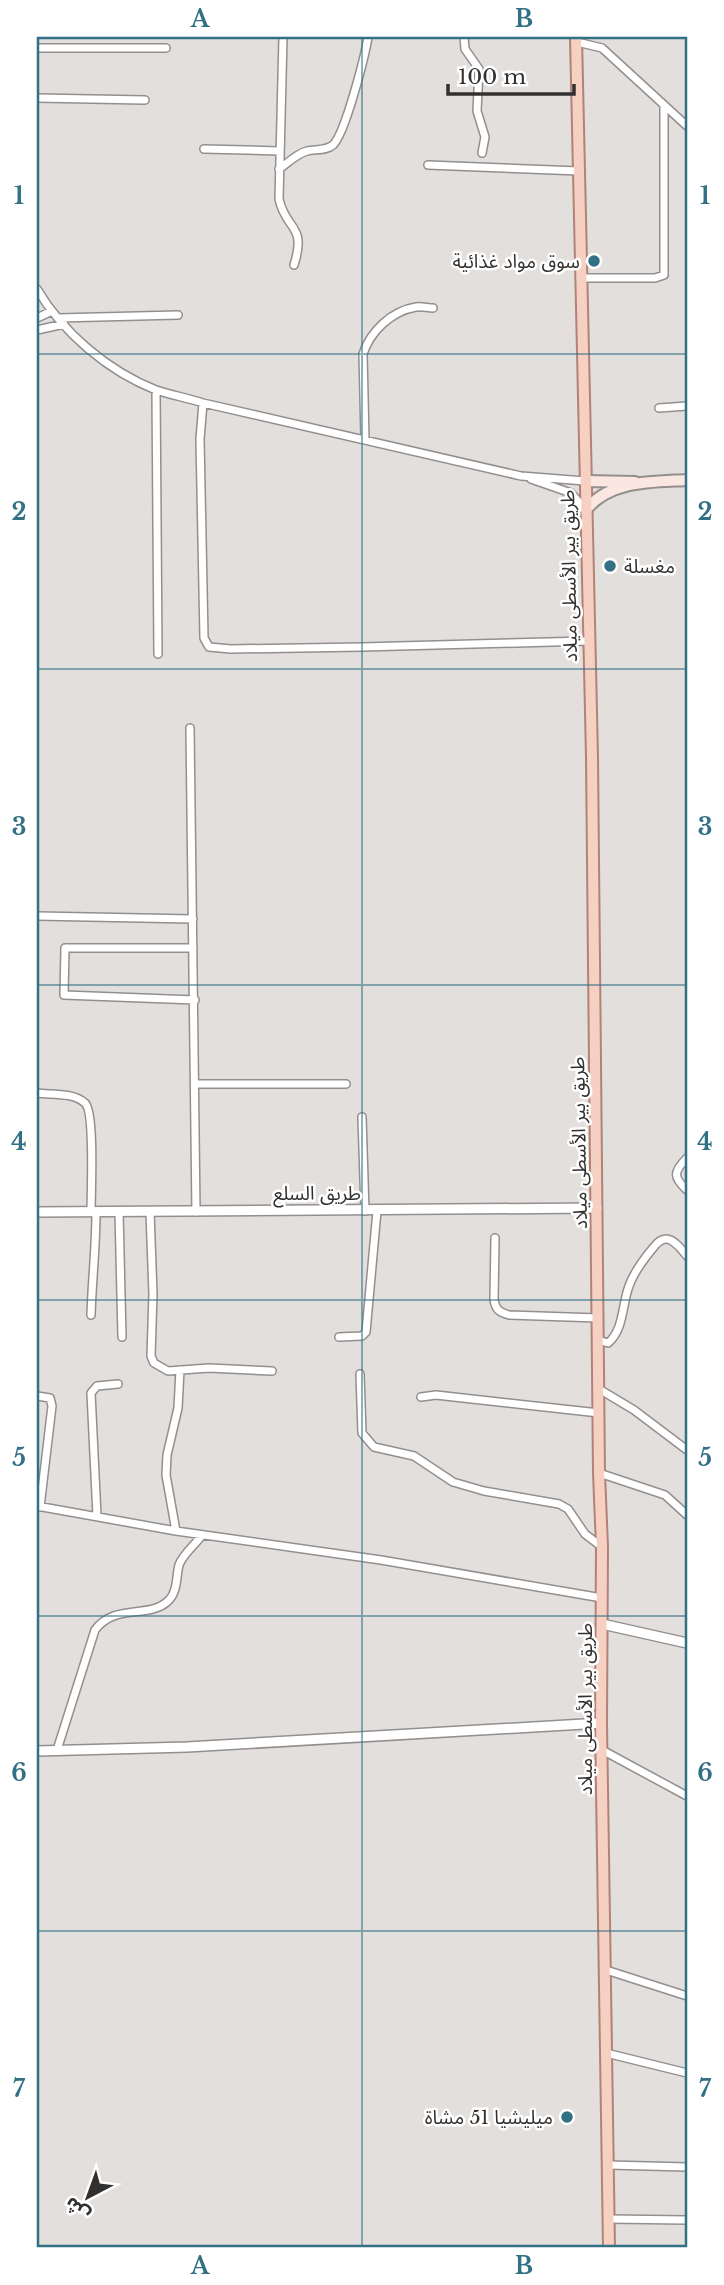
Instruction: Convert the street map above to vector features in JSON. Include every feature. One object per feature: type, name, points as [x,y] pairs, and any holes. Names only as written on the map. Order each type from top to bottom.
[{"type":"main road","name":"طريق بير الأسطى ميلاد","points":[[576,40],[592,757],[609,2248]]},
{"type":"main road","points":[[585,481],[633,480],[638,483]]},
{"type":"main road","points":[[586,510],[602,494],[638,483],[687,480]]},
{"type":"street","points":[[282,37],[279,169],[281,207],[298,237],[298,252],[294,265]]},
{"type":"street","points":[[279,169],[299,154],[335,144],[350,106],[368,37]]},
{"type":"street","points":[[464,37],[465,49],[479,69],[477,111],[485,137],[482,153]]},
{"type":"street","points":[[576,40],[602,48],[687,126]]},
{"type":"street","points":[[37,48],[166,48]]},
{"type":"street","points":[[37,98],[145,100]]},
{"type":"street","points":[[580,278],[655,278],[664,275],[664,106]]},
{"type":"street","points":[[204,149],[280,151]]},
{"type":"street","points":[[428,165],[579,171]]},
{"type":"street","points":[[37,289],[51,311],[101,359],[156,390],[521,475],[571,493],[586,510]]},
{"type":"street","points":[[365,439],[363,354],[367,342],[395,314],[416,307],[433,308]]},
{"type":"street","points":[[37,318],[51,311]]},
{"type":"street","points":[[37,330],[61,321],[177,315]]},
{"type":"street","points":[[156,390],[158,654]]},
{"type":"street","points":[[203,403],[200,439],[204,638],[209,647],[362,647],[588,641]]},
{"type":"street","points":[[659,408],[687,406]]},
{"type":"street","points":[[521,475],[585,481]]},
{"type":"street","points":[[190,728],[197,1212]]},
{"type":"street","points":[[37,916],[193,919]]},
{"type":"street","points":[[193,948],[65,948],[64,995],[195,1000]]},
{"type":"street","points":[[195,1084],[346,1084]]},
{"type":"street","points":[[37,1093],[70,1096],[81,1100],[88,1107],[96,1249],[93,1260],[91,1315]]},
{"type":"street","points":[[362,1117],[365,1211]]},
{"type":"street","points":[[687,1158],[676,1175],[677,1181],[687,1190]]},
{"type":"street","name":"طريق السلع","points":[[37,1212],[597,1208]]},
{"type":"street","points":[[339,1337],[362,1336],[366,1332],[377,1210]]},
{"type":"street","points":[[119,1212],[121,1336]]},
{"type":"street","points":[[150,1212],[153,1294],[150,1356],[154,1363],[168,1371],[209,1368],[272,1371]]},
{"type":"street","points":[[495,1238],[494,1300],[500,1312],[509,1315],[597,1318]]},
{"type":"street","points":[[598,1340],[608,1343],[617,1332],[629,1286],[640,1263],[658,1242],[668,1239],[687,1256]]},
{"type":"street","points":[[176,1531],[166,1475],[167,1455],[178,1408],[180,1370]]},
{"type":"street","points":[[360,1374],[362,1433],[374,1447],[414,1456],[463,1485],[559,1504],[568,1509],[585,1534],[602,1547]]},
{"type":"street","points":[[97,1516],[91,1393],[97,1386],[118,1384]]},
{"type":"street","points":[[598,1390],[634,1410],[687,1450]]},
{"type":"street","points":[[421,1397],[436,1395],[598,1413]]},
{"type":"street","points":[[37,1396],[50,1398],[52,1406],[38,1507],[176,1531],[381,1560],[602,1598]]},
{"type":"street","points":[[599,1473],[664,1495],[687,1515]]},
{"type":"street","points":[[57,1750],[95,1630],[101,1622],[113,1615],[159,1606],[169,1601],[183,1559],[202,1535]]},
{"type":"street","points":[[602,1624],[687,1643]]},
{"type":"street","points":[[37,1752],[187,1747],[601,1723]]},
{"type":"street","points":[[602,1751],[687,1796]]},
{"type":"street","points":[[606,1970],[687,1996]]},
{"type":"street","points":[[607,2053],[687,2073]]},
{"type":"street","points":[[608,2165],[687,2167]]},
{"type":"street","points":[[608,2219],[687,2220]]},
{"type":"place","name":"سوق مواد غذائية","points":[[594,261]]},
{"type":"place","name":"مغسلة","points":[[610,566]]},
{"type":"place","name":"ميليشيا 51 مشاة","points":[[567,2117]]}]
